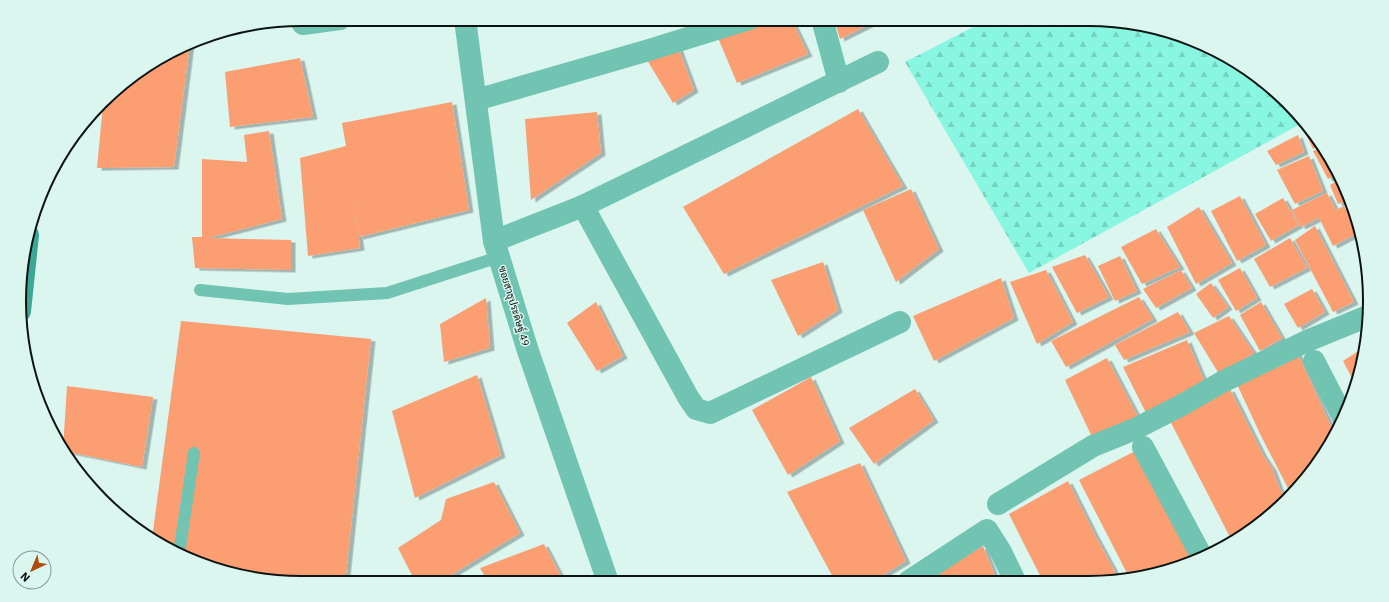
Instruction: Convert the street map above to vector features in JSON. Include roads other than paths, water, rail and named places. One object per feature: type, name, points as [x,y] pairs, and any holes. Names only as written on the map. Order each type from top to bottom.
[{"type":"street","name":"ซอยสาธุประดิษฐ์ 49","points":[[466,26],[497,249],[530,359],[606,576]]},
{"type":"street","points":[[476,100],[725,26]]},
{"type":"street","points":[[824,26],[839,82]]},
{"type":"street","points":[[497,249],[878,62]]},
{"type":"street","points":[[583,206],[688,398],[696,408],[710,413],[900,322]]},
{"type":"street","points":[[998,504],[1093,446],[1135,429],[1222,382],[1307,341],[1362,318]]},
{"type":"street","points":[[1314,361],[1340,411]]},
{"type":"street","points":[[1143,447],[1199,552]]},
{"type":"street","points":[[917,576],[987,530],[1001,552],[1013,576]]},
{"type":"lane","points":[[200,290],[288,299],[387,293],[497,249]]},
{"type":"lane","points":[[180,548],[194,453]]}]
